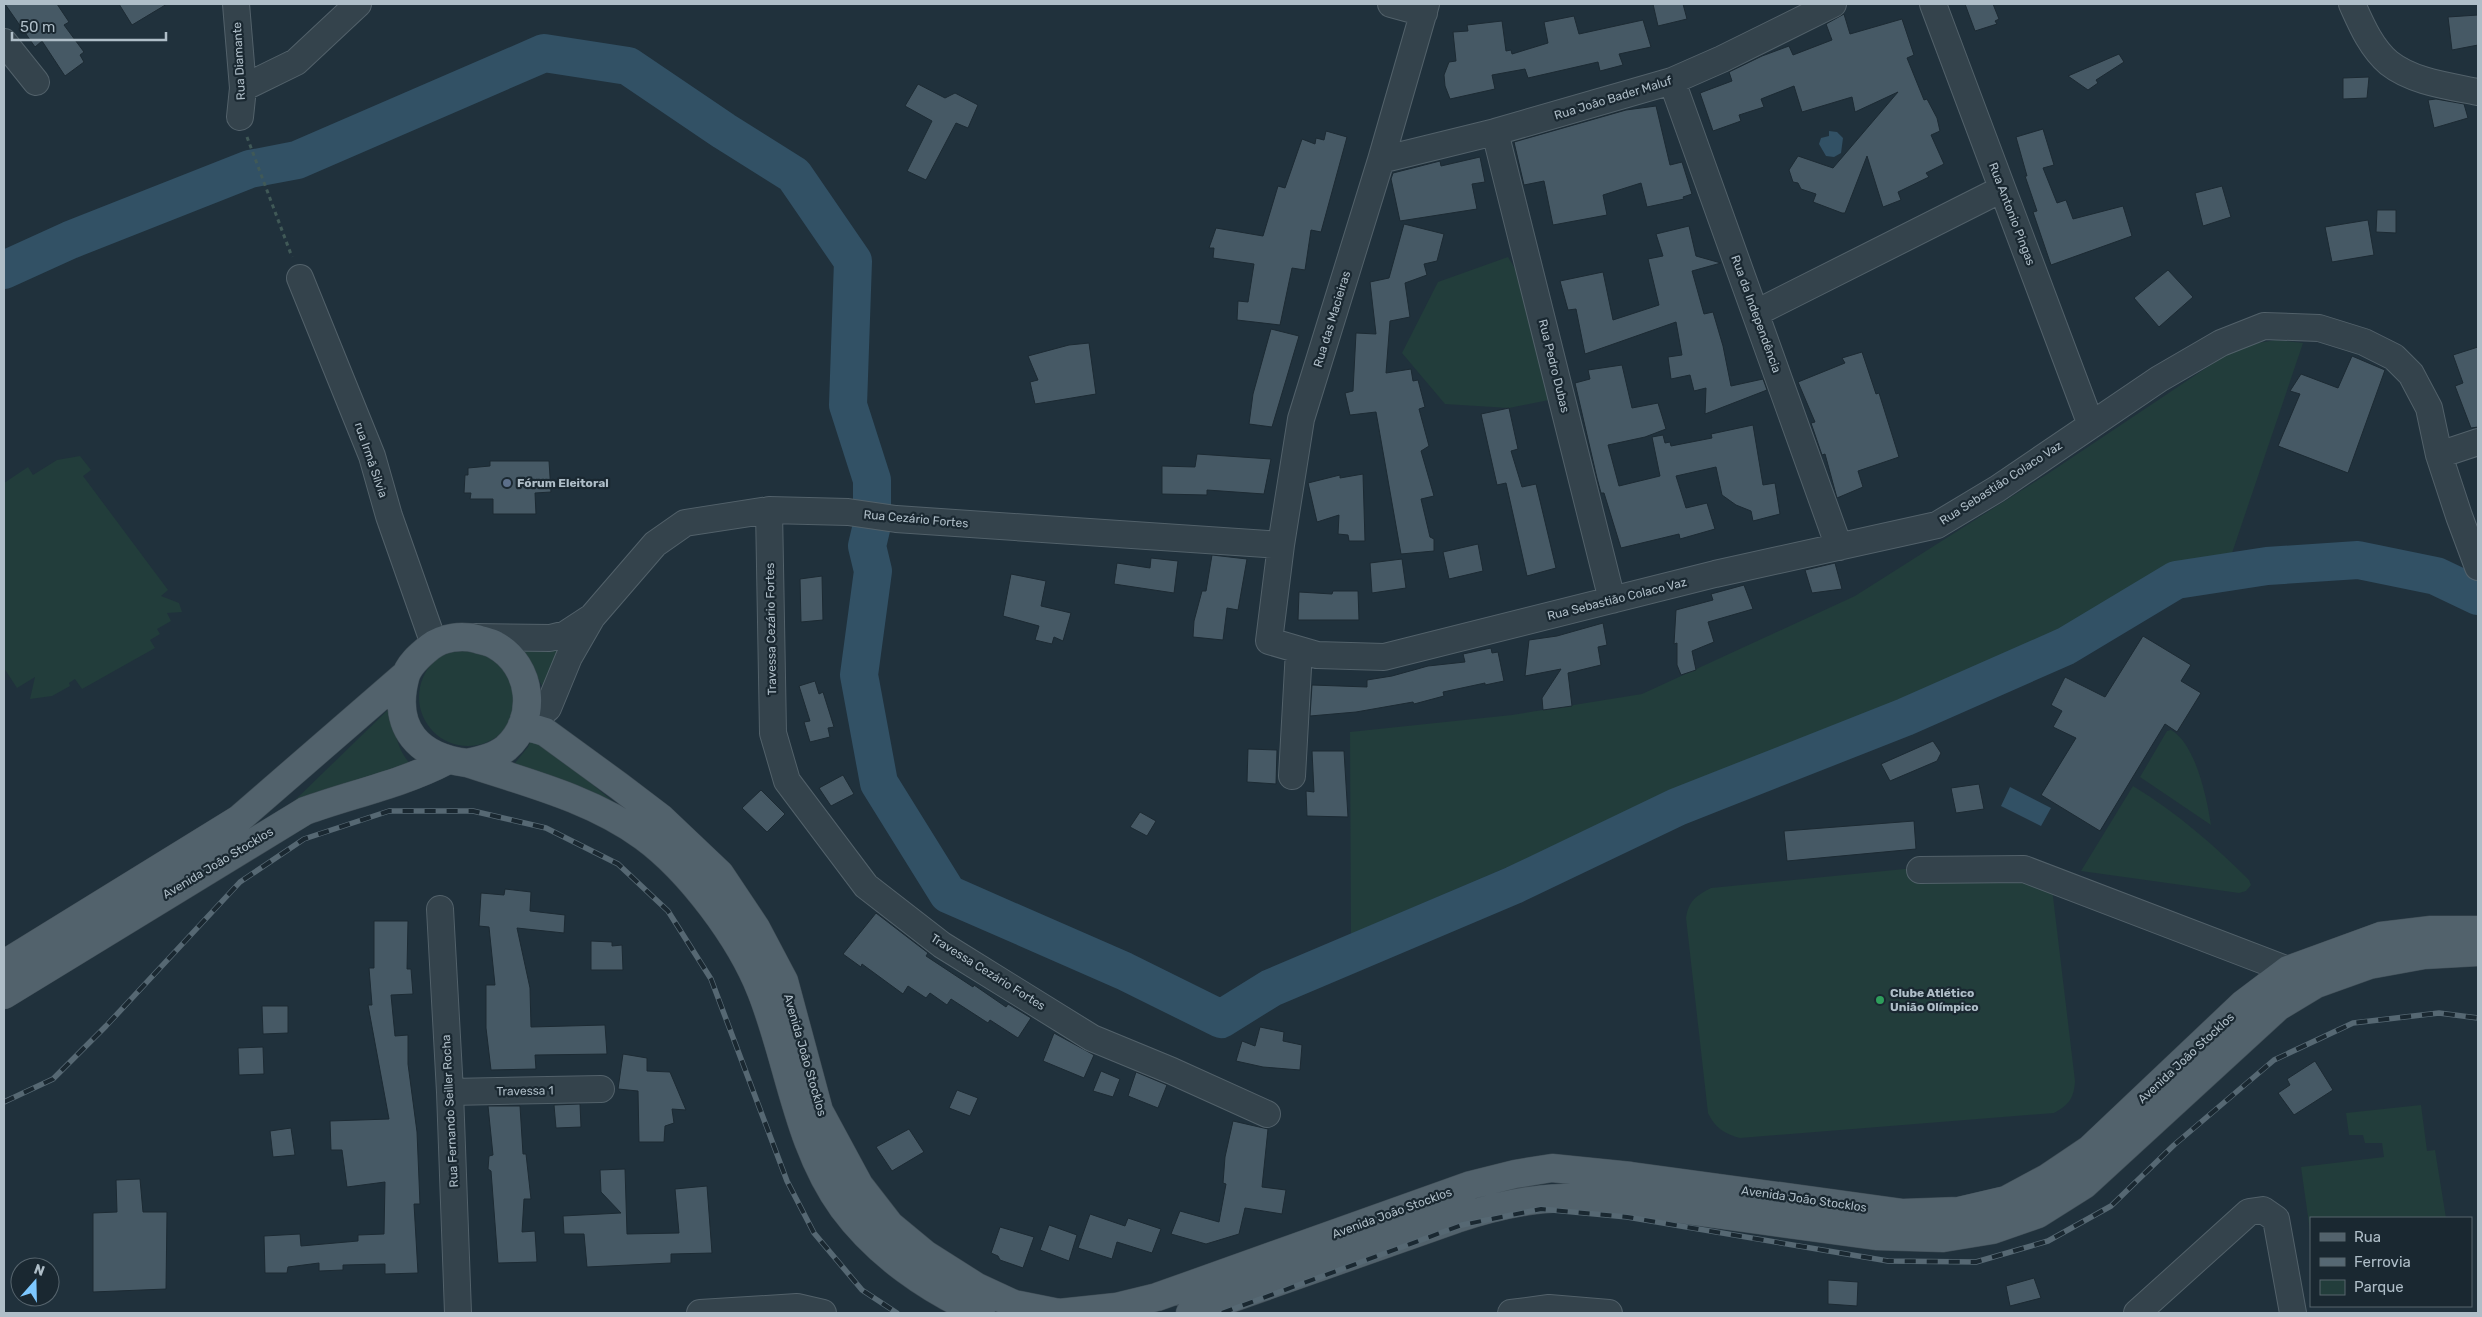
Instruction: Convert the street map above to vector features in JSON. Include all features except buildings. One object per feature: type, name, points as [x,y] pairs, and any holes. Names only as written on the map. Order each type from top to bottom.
[{"type":"main road","name":"Avenida João Stocklos","points":[[4,964],[238,819],[405,675],[417,656],[434,644],[454,637],[469,637],[494,644],[514,662],[522,674],[528,693],[519,733],[505,748],[488,759],[457,762],[418,776],[355,793],[305,811],[4,995]]},
{"type":"main road","name":"Avenida João Stocklos","points":[[405,675],[400,695],[403,716],[412,736],[427,751],[593,807],[616,818],[644,837],[674,863],[699,891],[738,947],[761,991],[804,1130],[820,1166],[842,1207],[874,1243],[911,1274],[961,1305],[981,1313]]},
{"type":"main road","name":"Avenida João Stocklos","points":[[523,722],[545,732],[661,818],[720,874],[756,928],[784,981],[819,1111],[859,1185],[890,1225],[926,1254],[977,1288],[1014,1304],[1059,1313],[1116,1307],[1157,1297],[1471,1185],[1515,1174],[1552,1168],[1631,1176],[1903,1213],[1959,1210],[2006,1200],[2047,1178],[2090,1149],[2243,1004],[2297,980],[2381,936],[2431,930],[2478,930]]},
{"type":"main road","name":"Avenida João Stocklos","points":[[2297,980],[2316,984],[2369,965],[2424,955],[2478,952]]},
{"type":"main road","name":"Avenida João Stocklos","points":[[1190,1313],[1456,1218],[1499,1205],[1533,1199],[1570,1196],[1608,1198],[1876,1236],[1944,1238],[1992,1230],[2038,1214],[2084,1185],[2278,1007],[2297,980]]},
{"type":"street","name":"Rua Diamante","points":[[236,4],[243,88],[240,117]]},
{"type":"street","points":[[243,88],[296,62],[358,4]]},
{"type":"street","points":[[1391,4],[1425,8]]},
{"type":"street","name":"Rua João Bader Maluf","points":[[1381,160],[1495,132],[1672,81],[1722,59],[1833,4]]},
{"type":"street","name":"Rua Antonio Pingas","points":[[1933,4],[2091,425]]},
{"type":"street","points":[[2352,4],[2366,35],[2389,63],[2422,79],[2478,92]]},
{"type":"street","name":"Rua das Macieiras","points":[[1270,641],[1281,545],[1300,419],[1381,160],[1425,8]]},
{"type":"street","points":[[4,42],[36,82]]},
{"type":"street","name":"Rua da Independência","points":[[1672,81],[1839,547]]},
{"type":"street","name":"Rua Pedro Dubas","points":[[1495,132],[1612,600]]},
{"type":"street","points":[[1756,313],[2002,189]]},
{"type":"street","name":"rua Irmã Silvia","points":[[300,278],[372,456],[389,516],[434,644]]},
{"type":"street","name":"Rua Sebastião Colaco Vaz","points":[[1270,641],[1318,656],[1384,657],[1612,600],[1937,525],[1997,489],[2158,379],[2221,343],[2264,326],[2319,328],[2364,342],[2394,357],[2411,374],[2429,408],[2439,455],[2478,567]]},
{"type":"street","points":[[2439,455],[2478,442]]},
{"type":"street","name":"Rua Cezário Fortes","points":[[523,722],[541,714],[548,708],[569,657],[592,617],[655,544],[685,523],[769,510],[848,512],[896,519],[1281,545]]},
{"type":"street","name":"Travessa Cezário Fortes","points":[[769,510],[773,733],[779,758],[787,780],[866,886],[942,945],[1092,1038],[1172,1071],[1267,1114]]},
{"type":"street","name":"Rua Cezário Fortes","points":[[469,637],[524,640],[550,638],[566,634],[592,617]]},
{"type":"street","points":[[1292,776],[1299,650]]},
{"type":"street","points":[[1920,870],[2024,869],[2297,980]]},
{"type":"street","name":"Rua Fernando Seiller Rocha","points":[[440,909],[450,1092],[458,1313]]},
{"type":"street","name":"Travessa 1","points":[[450,1092],[600,1089]]},
{"type":"street","points":[[2137,1313],[2248,1212],[2263,1210],[2276,1219],[2293,1313]]},
{"type":"street","points":[[700,1313],[796,1308],[823,1313]]},
{"type":"street","points":[[1512,1313],[1549,1308],[1609,1313]]},
{"type":"path","points":[[240,117],[300,278]]},
{"type":"green space","points":[[1508,257],[1524,283],[1554,399],[1509,408],[1445,404],[1402,353],[1438,282]]},
{"type":"green space","points":[[2276,340],[2303,343],[2230,559],[1351,934],[1350,732],[1512,715],[1642,694],[1855,596],[2049,473],[2239,346]]},
{"type":"green space","points":[[80,456],[91,470],[83,476],[168,590],[161,596],[179,603],[182,612],[167,613],[171,621],[157,629],[160,634],[150,640],[155,648],[82,689],[75,679],[69,683],[70,686],[52,696],[30,699],[35,677],[17,688],[4,668],[4,483],[28,467],[33,475],[57,460]]},
{"type":"green space","points":[[565,646],[545,691],[522,649]]},
{"type":"green space","points":[[468,648],[487,652],[502,663],[513,678],[517,697],[513,716],[502,731],[487,742],[468,746],[449,742],[434,731],[423,716],[419,697],[423,678],[434,663],[449,652]]},
{"type":"green space","points":[[393,705],[394,724],[401,749],[405,757],[418,771],[291,804]]},
{"type":"green space","points":[[2171,730],[2180,737],[2194,759],[2207,801],[2211,825],[2140,777],[2167,731]]},
{"type":"green space","points":[[533,735],[622,809],[511,768],[528,747]]},
{"type":"green space","points":[[2133,786],[2180,818],[2222,854],[2249,880],[2251,885],[2246,891],[2239,893],[2081,871]]},
{"type":"green space","name":"Clube Atlético União Olímpico","points":[[2016,858],[2051,880],[2075,1081],[2072,1096],[2063,1107],[2054,1113],[1740,1138],[1730,1135],[1714,1123],[1708,1113],[1686,918],[1691,903],[1697,896],[1711,888]]},
{"type":"green space","points":[[2421,1105],[2427,1151],[2435,1150],[2446,1217],[2310,1217],[2310,1231],[2301,1167],[2384,1157],[2382,1143],[2365,1143],[2363,1135],[2349,1135],[2346,1113]]},
{"type":"water","points":[[1829,131],[1837,132],[1843,138],[1841,153],[1834,157],[1826,156],[1819,144],[1821,138],[1829,136]]},
{"type":"water","points":[[2010,787],[2051,808],[2041,826],[2001,806]]},
{"type":"waterway","points":[[4,270],[70,240],[250,169],[297,160],[544,53],[628,66],[724,131],[794,175],[853,261],[848,405],[872,480],[872,525],[867,546],[873,571],[859,675],[879,783],[948,894],[1124,971],[1221,1019],[1271,988],[1514,885],[1677,807],[1905,717],[2066,646],[2176,580],[2267,566],[2358,560],[2436,576],[2478,596]]},
{"type":"railway","points":[[4,1102],[53,1079],[106,1026],[240,882],[304,839],[389,811],[473,811],[546,828],[618,864],[668,911],[711,979],[787,1181],[814,1233],[862,1290],[897,1313]]},
{"type":"railway","points":[[1222,1313],[1462,1225],[1541,1209],[1627,1217],[1888,1261],[1976,1262],[2048,1241],[2111,1206],[2174,1145],[2274,1060],[2353,1023],[2439,1013],[2478,1018]]},
{"type":"place","name":"Fórum Eleitoral","points":[[507,483]]},
{"type":"place","name":"Clube Atlético União Olímpico","points":[[1880,1000]]}]
